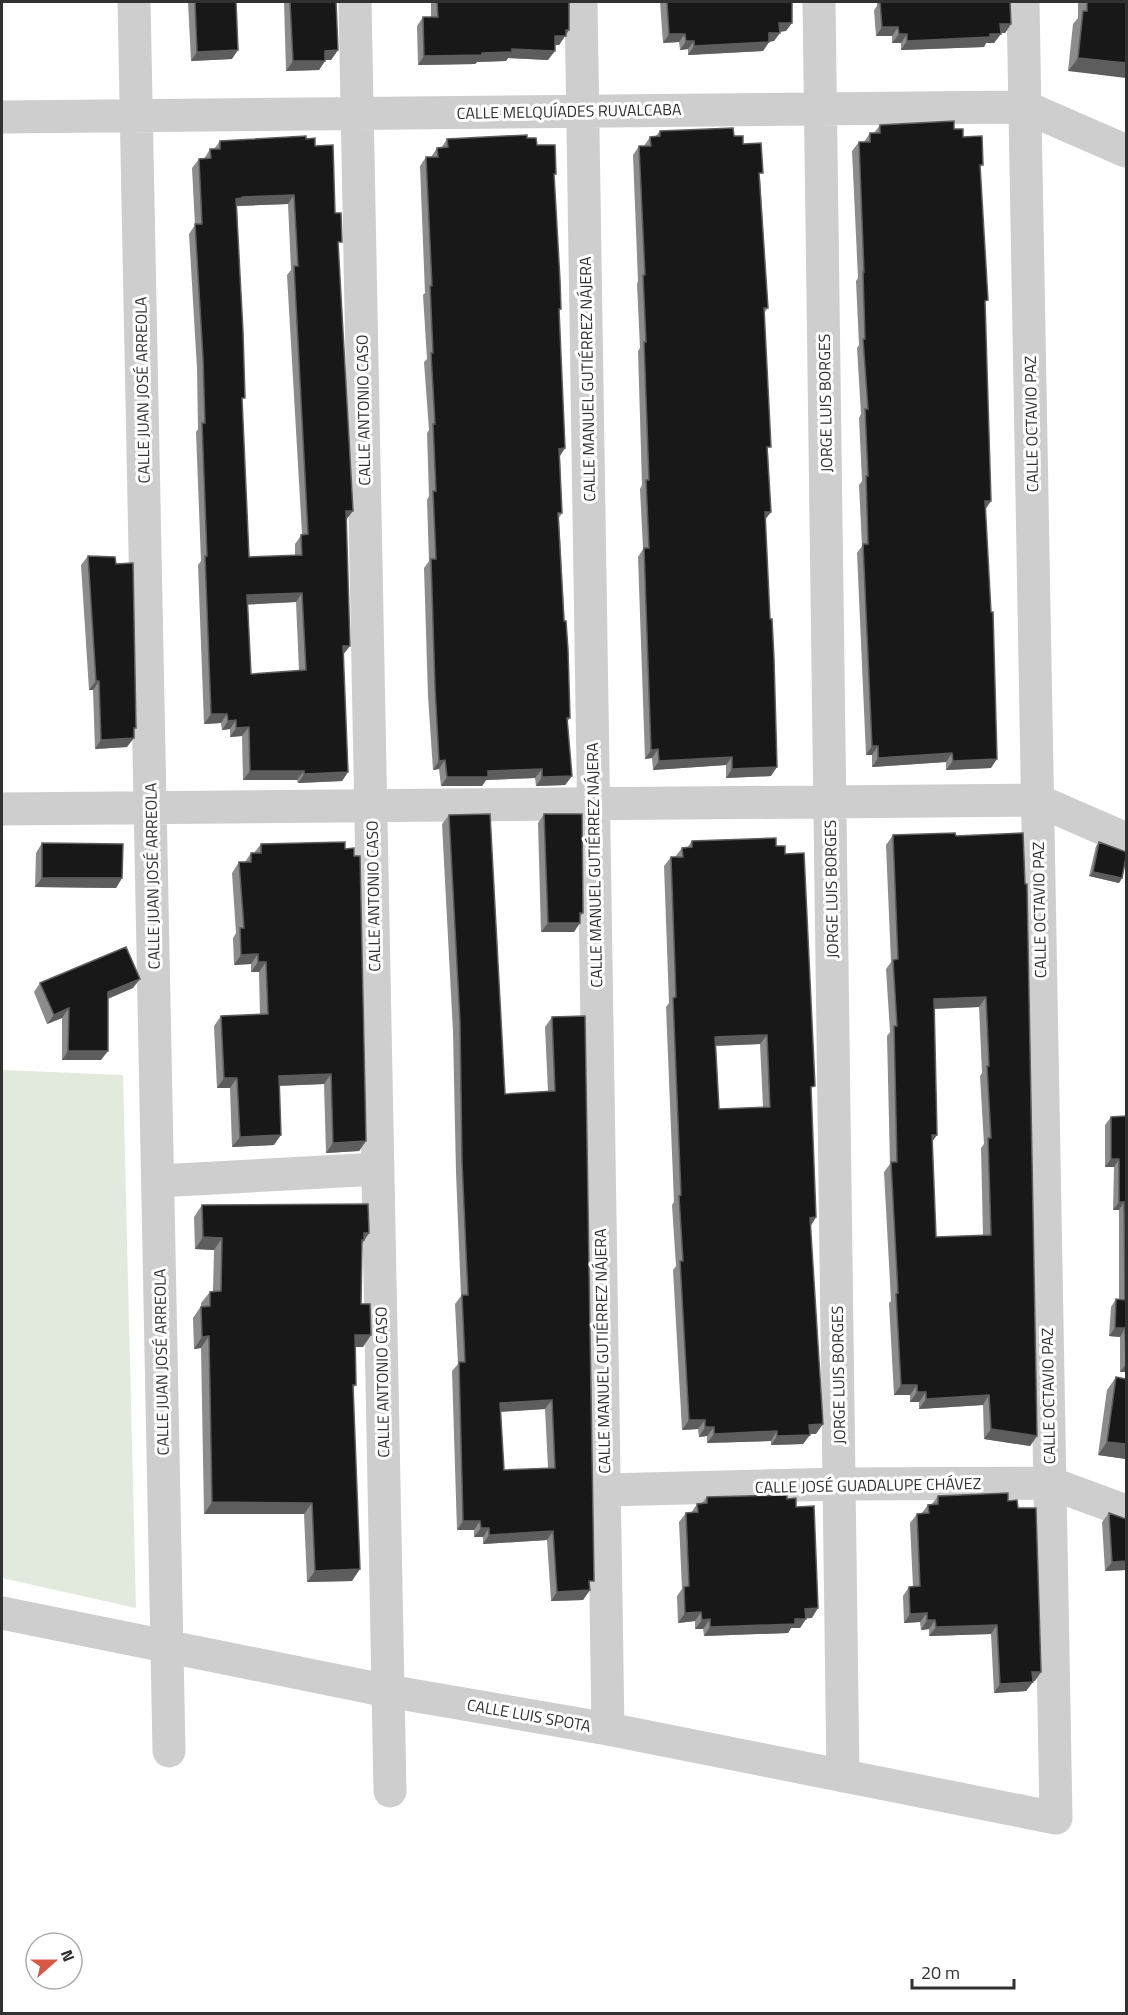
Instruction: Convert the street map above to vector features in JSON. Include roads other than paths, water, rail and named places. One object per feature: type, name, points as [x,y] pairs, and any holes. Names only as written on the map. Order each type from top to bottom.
[{"type":"street","name":"CALLE JUAN JOSÉ ARREOLA","points":[[134,2],[169,1750]]},
{"type":"street","name":"CALLE ANTONIO CASO","points":[[355,2],[390,1791]]},
{"type":"street","name":"CALLE MANUEL GUTIÉRREZ NÁJERA","points":[[581,2],[608,1729]]},
{"type":"street","name":"JORGE LUIS BORGES","points":[[819,2],[843,1776]]},
{"type":"street","name":"CALLE OCTAVIO PAZ","points":[[1023,2],[1056,1818]]},
{"type":"street","name":"CALLE MELQUÍADES RUVALCABA","points":[[2,117],[1025,107],[1126,151]]},
{"type":"street","points":[[2,809],[1037,800],[1126,838]]},
{"type":"street","points":[[158,1181],[378,1169]]},
{"type":"street","name":"CALLE JOSÉ GUADALUPE CHÁVEZ","points":[[604,1490],[839,1484],[1050,1484],[1126,1511]]},
{"type":"street","name":"CALLE LUIS SPOTA","points":[[2,1613],[388,1690],[608,1729],[1056,1818]]}]
